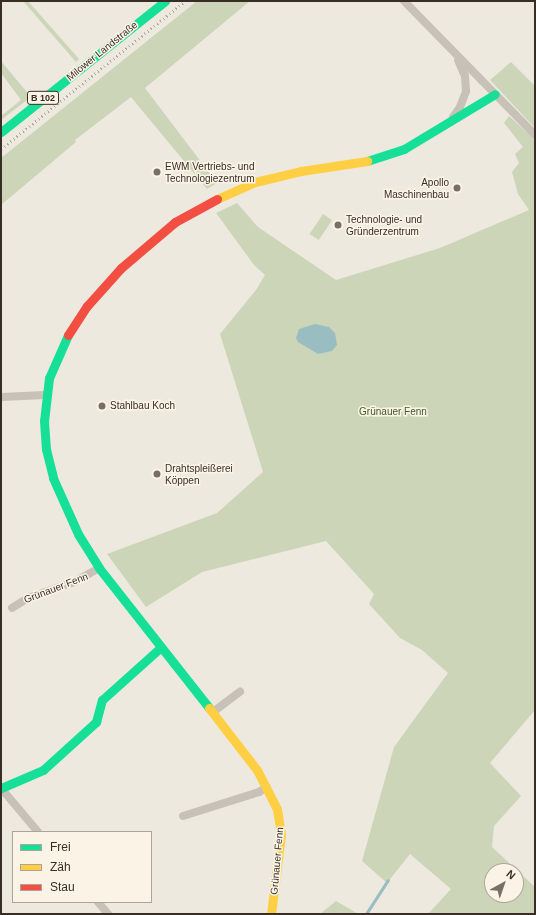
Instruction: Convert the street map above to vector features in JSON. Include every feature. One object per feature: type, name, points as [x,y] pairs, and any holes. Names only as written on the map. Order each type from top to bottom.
[{"type":"street","name":"Milower Landstraße","points":[[1,132],[165,1]]},
{"type":"street","name":"Grünauer Fenn","points":[[272,914],[280,853],[281,822],[267,787],[213,712],[99,568],[66,512],[53,478],[46,449],[45,396],[53,363],[76,319],[121,268],[175,222],[200,206],[255,182],[301,171],[380,158],[404,149],[495,94],[404,1]]},
{"type":"street","name":"Grünauer Fenn","points":[[441,128],[456,114],[466,91],[463,70],[455,54]]},
{"type":"street","points":[[495,94],[535,135]]},
{"type":"street","points":[[1,397],[45,396]]},
{"type":"street","name":"Grünauer Fenn","points":[[12,608],[28,598],[74,582],[99,568]]},
{"type":"street","points":[[37,831],[1,788],[43,770],[96,722],[102,700],[161,647]]},
{"type":"street","points":[[213,712],[240,692]]},
{"type":"street","points":[[183,816],[259,792],[267,787]]},
{"type":"street","points":[[99,903],[108,914]]},
{"type":"green space","points":[[23,1],[28,1],[79,59],[76,62]]},
{"type":"green space","points":[[197,1],[250,1],[145,88],[217,183],[207,189],[131,97],[75,140],[76,142],[1,205],[1,158]]},
{"type":"green space","points":[[1,61],[31,97],[1,120],[1,116],[21,100],[1,73]]},
{"type":"green space","points":[[511,62],[535,86],[535,128],[490,80]]},
{"type":"green space","name":"Grünauer Fenn","points":[[509,116],[535,140],[535,710],[490,763],[521,796],[494,826],[492,847],[509,863],[484,863],[484,903],[524,903],[524,877],[535,887],[535,913],[428,914],[451,889],[410,854],[387,883],[362,861],[394,747],[448,673],[422,650],[400,638],[369,604],[374,594],[326,541],[202,572],[146,607],[107,554],[217,513],[263,472],[220,334],[256,290],[265,275],[254,265],[216,213],[237,203],[258,227],[336,280],[440,248],[529,210],[518,194],[512,172],[519,163],[515,154],[523,147],[504,123]]},
{"type":"green space","points":[[323,214],[332,220],[319,240],[310,234]]},
{"type":"green space","points":[[336,901],[350,909],[358,914],[320,914]]},
{"type":"water","points":[[315,324],[329,327],[335,333],[337,345],[332,351],[318,354],[298,342],[296,338],[299,329]]},
{"type":"waterway","points":[[366,914],[388,880]]},
{"type":"railway","points":[[1,149],[185,1]]},
{"type":"traffic: fast","points":[[1,132],[165,1]]},
{"type":"traffic: fast","points":[[367,161],[404,149],[495,94]]},
{"type":"traffic: fast","points":[[68,335],[49,378],[44,421],[46,449],[53,478],[78,534],[99,568],[209,708]]},
{"type":"traffic: fast","points":[[1,788],[43,770],[96,722],[102,700],[161,647]]},
{"type":"traffic: slow","points":[[217,199],[255,182],[301,171],[367,161]]},
{"type":"traffic: slow","points":[[209,708],[257,770],[277,809],[281,835],[271,914]]},
{"type":"traffic: jam","points":[[68,335],[87,306],[121,268],[175,222],[217,199]]},
{"type":"place","name":"EWM Vertriebs- und Technologiezentrum","points":[[157,172]]},
{"type":"place","name":"Apollo Maschinenbau","points":[[457,188]]},
{"type":"place","name":"Technologie- und Gründerzentrum","points":[[338,225]]},
{"type":"place","name":"Stahlbau Koch","points":[[102,406]]},
{"type":"place","name":"Drahtspleißerei Köppen","points":[[157,474]]}]
